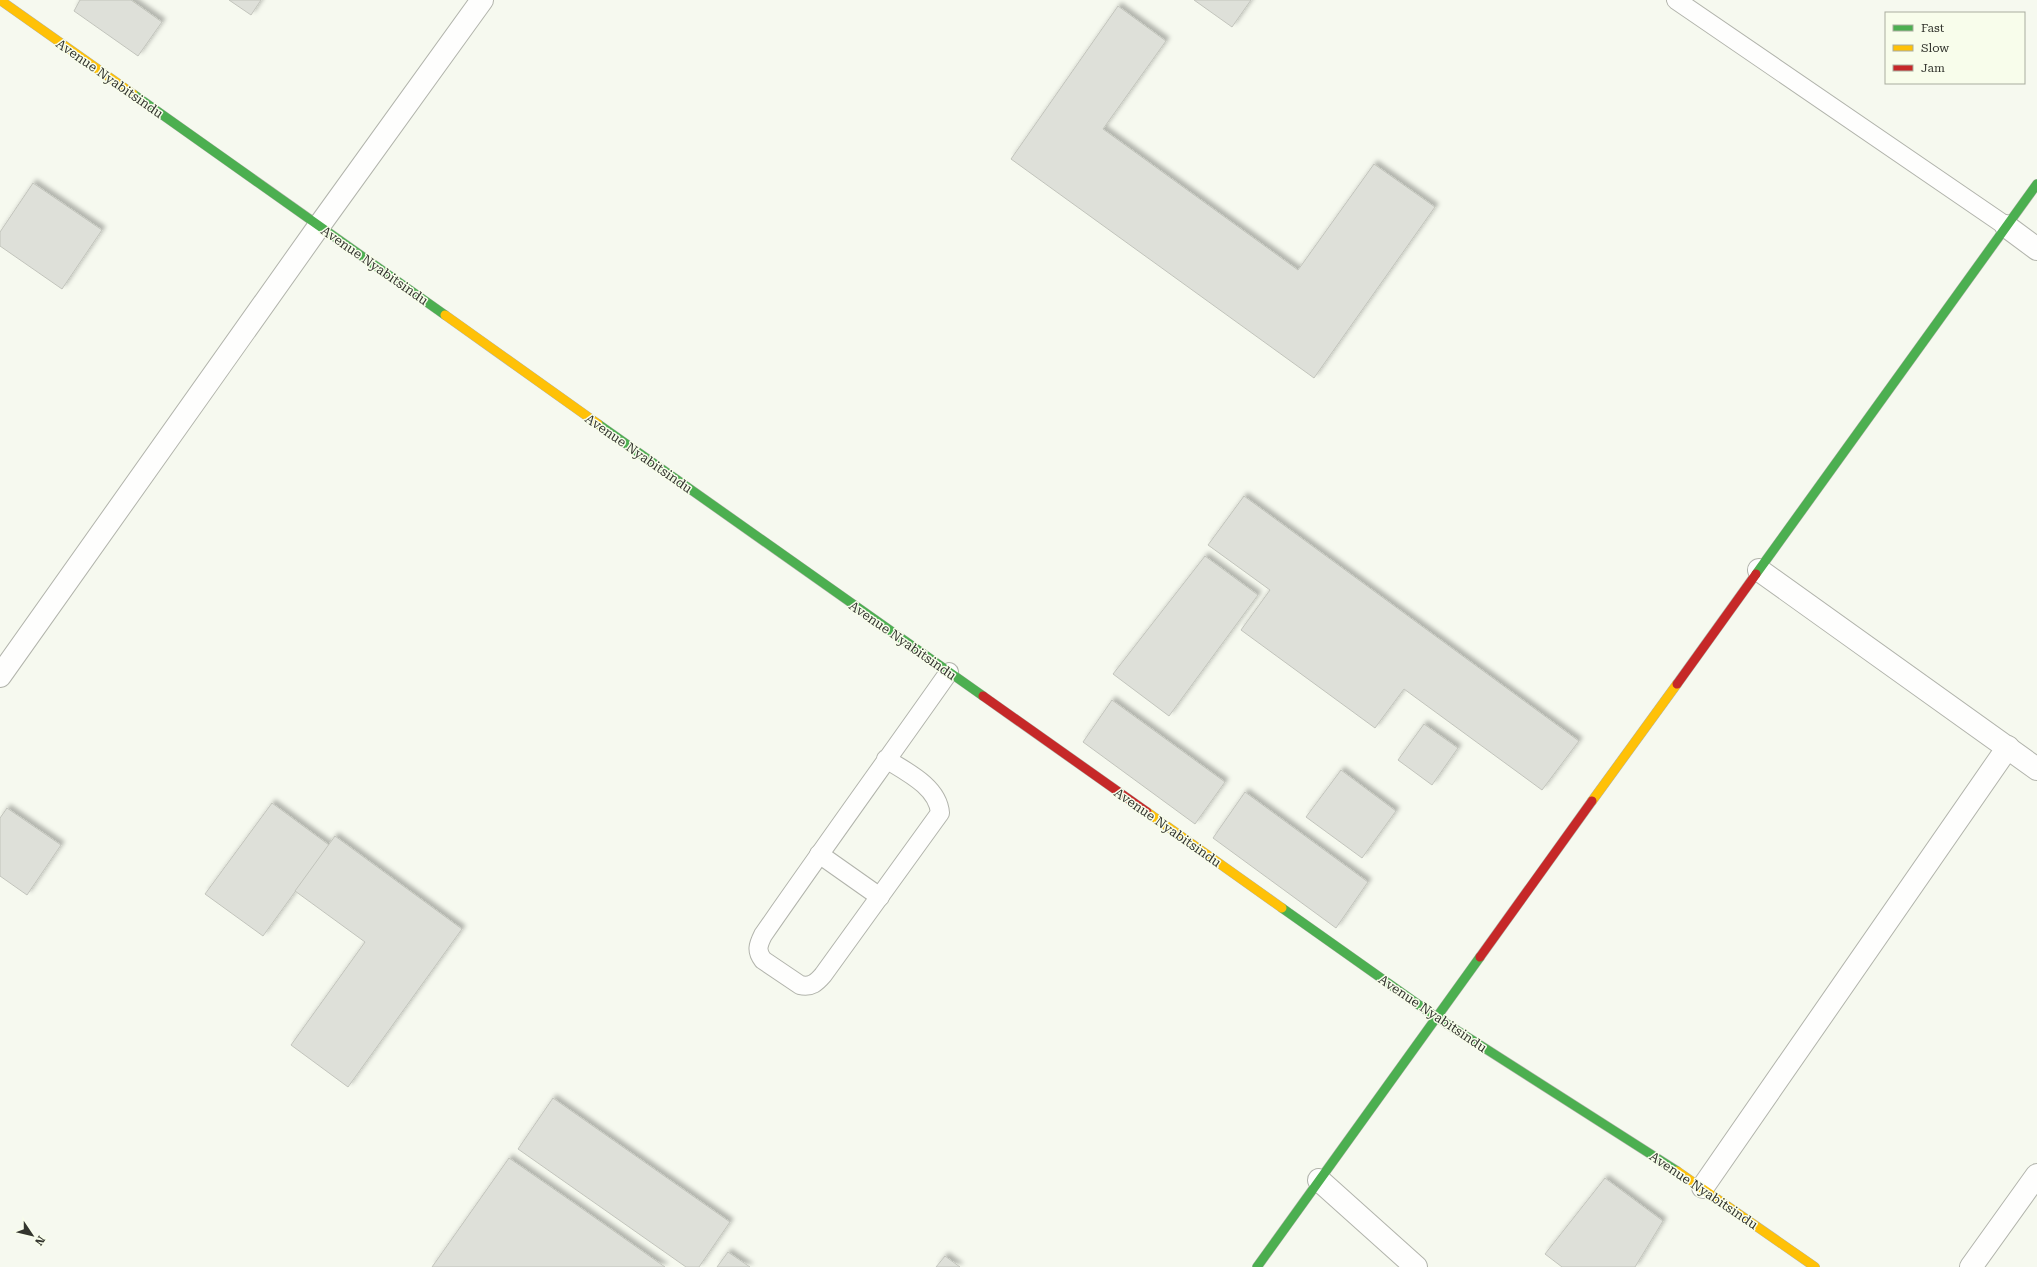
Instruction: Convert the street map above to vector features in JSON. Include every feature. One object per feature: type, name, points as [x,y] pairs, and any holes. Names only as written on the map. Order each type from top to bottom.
[{"type":"street","name":"Avenue Nyabitsindu","points":[[0,0],[1436,1017],[1703,1187],[1815,1267]]},
{"type":"street","points":[[0,676],[319,226],[482,0]]},
{"type":"street","points":[[1257,1267],[2037,184]]},
{"type":"street","points":[[2006,226],[2037,249]]},
{"type":"street","points":[[1759,570],[2037,769]]},
{"type":"street","points":[[1703,1187],[2008,747]]},
{"type":"street","points":[[1971,1267],[2037,1174]]},
{"type":"street","points":[[1319,1180],[1416,1267]]},
{"type":"lane","points":[[1676,0],[2006,226]]},
{"type":"lane","points":[[886,759],[914,777],[932,793],[939,802],[940,813],[815,984],[806,986],[800,985],[762,960],[758,954],[758,945],[763,935],[819,854],[886,759],[950,672]]},
{"type":"lane","points":[[819,854],[880,897]]},
{"type":"building","points":[[80,0],[131,0],[162,22],[138,56],[74,11]]},
{"type":"building","points":[[229,0],[261,0],[251,15]]},
{"type":"building","points":[[1194,0],[1251,0],[1232,27]]},
{"type":"building","points":[[1118,6],[1166,41],[1103,129],[1298,270],[1374,164],[1435,207],[1314,378],[1011,159]]},
{"type":"building","points":[[33,183],[102,230],[62,289],[0,246],[0,232]]},
{"type":"building","points":[[1244,496],[1579,741],[1542,790],[1404,689],[1375,728],[1241,630],[1270,590],[1208,545]]},
{"type":"building","points":[[1205,556],[1258,595],[1169,716],[1113,674]]},
{"type":"building","points":[[1112,700],[1225,782],[1195,824],[1083,742]]},
{"type":"building","points":[[1424,724],[1458,748],[1432,785],[1398,760]]},
{"type":"building","points":[[1341,770],[1396,811],[1362,858],[1306,817]]},
{"type":"building","points":[[1245,792],[1368,882],[1336,928],[1213,838]]},
{"type":"building","points":[[272,803],[329,845],[263,936],[205,894]]},
{"type":"building","points":[[7,808],[61,845],[27,895],[0,876],[0,818]]},
{"type":"building","points":[[335,836],[462,929],[348,1087],[291,1045],[365,942],[295,891]]},
{"type":"building","points":[[553,1098],[730,1222],[699,1267],[686,1267],[518,1149]]},
{"type":"building","points":[[509,1158],[574,1203],[665,1267],[432,1267]]},
{"type":"building","points":[[1605,1178],[1663,1221],[1635,1267],[1562,1267],[1545,1254]]},
{"type":"building","points":[[728,1252],[750,1267],[717,1267]]},
{"type":"building","points":[[945,1256],[960,1267],[936,1267]]},
{"type":"traffic: fast","points":[[133,94],[445,315]]},
{"type":"traffic: fast","points":[[1756,574],[2037,184]]},
{"type":"traffic: fast","points":[[598,424],[983,696]]},
{"type":"traffic: fast","points":[[1282,908],[1436,1017],[1677,1171]]},
{"type":"traffic: fast","points":[[1257,1267],[1480,957]]},
{"type":"traffic: slow","points":[[0,0],[133,94]]},
{"type":"traffic: slow","points":[[445,315],[598,424]]},
{"type":"traffic: slow","points":[[1592,801],[1677,684]]},
{"type":"traffic: slow","points":[[1147,812],[1282,908]]},
{"type":"traffic: slow","points":[[1677,1171],[1815,1267]]},
{"type":"traffic: jam","points":[[1677,684],[1756,574]]},
{"type":"traffic: jam","points":[[983,696],[1147,812]]},
{"type":"traffic: jam","points":[[1480,957],[1592,801]]}]
